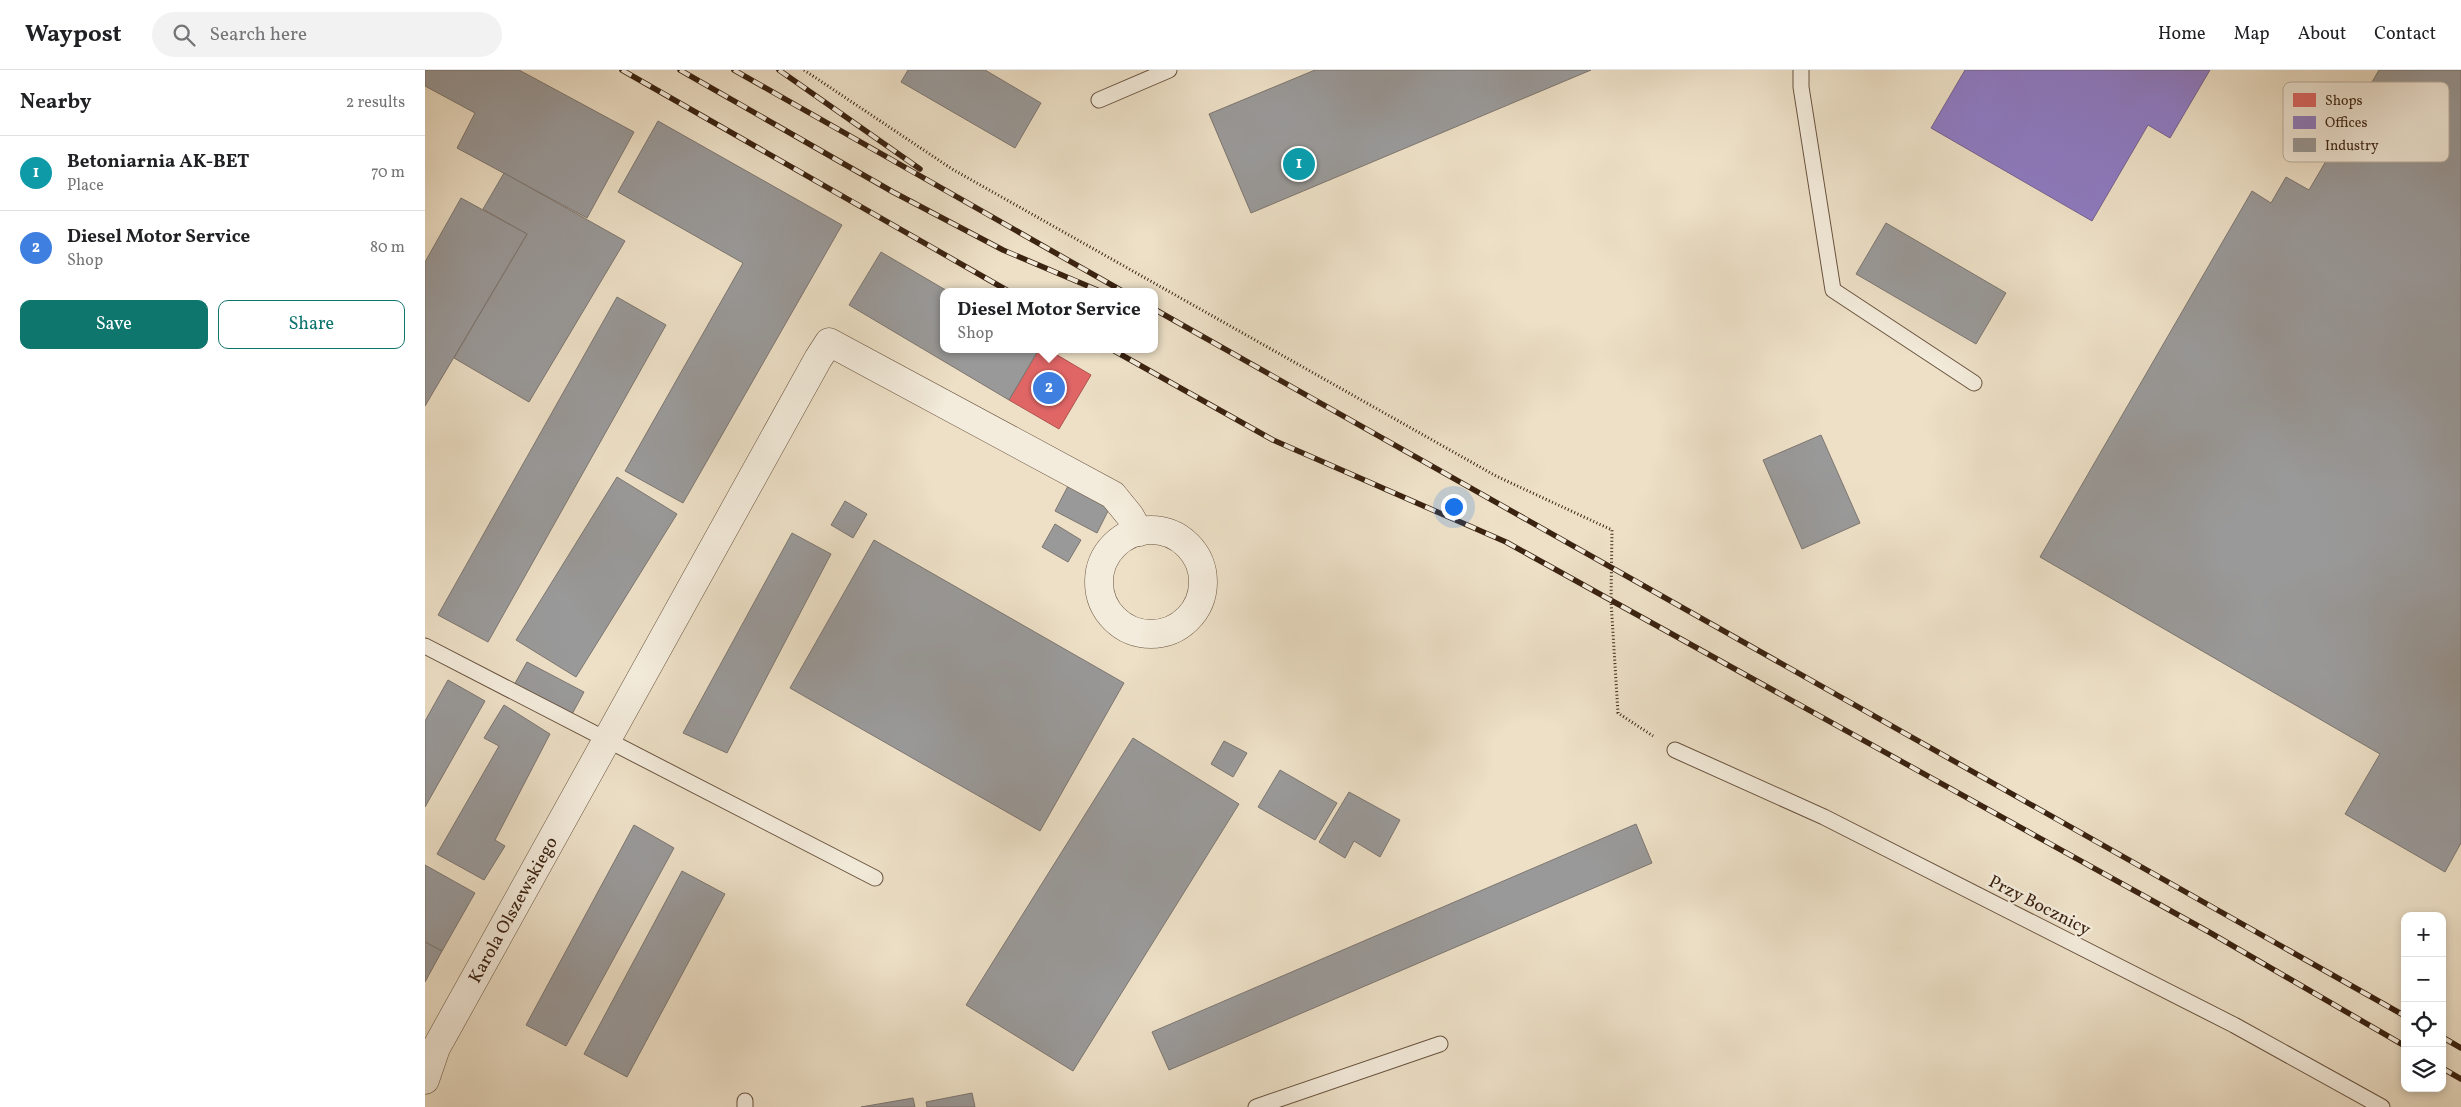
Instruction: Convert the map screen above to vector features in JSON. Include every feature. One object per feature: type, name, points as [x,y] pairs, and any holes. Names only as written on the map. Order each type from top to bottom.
[{"type":"street","name":"Karola Olszewskiego","points":[[425,1080],[436,1048],[829,342],[1113,495],[1130,516],[1139,532]]},
{"type":"lane","points":[[1099,100],[1153,73],[1169,70]]},
{"type":"lane","points":[[1801,70],[1801,87],[1833,290],[1973,383]]},
{"type":"lane","points":[[425,646],[875,878]]},
{"type":"lane","name":"Przy Bocznicy","points":[[1675,750],[1833,821],[2234,1025],[2382,1107]]},
{"type":"lane","points":[[1256,1107],[1440,1044]]},
{"type":"path","points":[[804,70],[952,169],[1496,476],[1612,530],[1611,601],[1618,714],[1675,750]]},
{"type":"building: Shops","points":[[1037,353],[1054,353],[1091,375],[1059,429],[1009,400]]},
{"type":"building: Offices","points":[[1965,70],[2210,70],[2170,138],[2148,125],[2092,221],[1931,128]]},
{"type":"building: Industry","points":[[425,70],[519,70],[634,132],[587,218],[457,148],[475,113],[425,86]]},
{"type":"building: Industry","points":[[908,70],[985,70],[1041,103],[1015,148],[901,82]]},
{"type":"building: Industry","points":[[1315,70],[1591,70],[1251,213],[1209,114]]},
{"type":"building: Industry","points":[[2379,70],[2461,70],[2461,843],[2445,872],[2345,814],[2380,754],[2040,557],[2252,191],[2271,203],[2286,177],[2309,190],[2325,162],[2449,162],[2449,82],[2372,82]]},
{"type":"building: Industry","points":[[658,121],[842,225],[683,503],[625,471],[743,263],[618,192]]},
{"type":"building: Industry","points":[[504,173],[625,241],[529,402],[454,358],[527,234],[483,209]]},
{"type":"building: Industry","points":[[461,198],[527,234],[425,406],[425,262]]},
{"type":"building: Industry","points":[[1886,223],[2006,293],[1976,344],[1856,274]]},
{"type":"building: Industry","points":[[881,252],[942,288],[940,288],[940,353],[1037,353],[1009,400],[849,305]]},
{"type":"building: Industry","points":[[617,297],[666,325],[488,642],[438,615]]},
{"type":"building: Industry","points":[[1821,435],[1860,523],[1802,549],[1763,460]]},
{"type":"building: Industry","points":[[617,477],[677,514],[576,677],[516,640]]},
{"type":"building: Industry","points":[[1068,486],[1110,507],[1097,533],[1055,511]]},
{"type":"building: Industry","points":[[845,501],[867,514],[853,538],[831,525]]},
{"type":"building: Industry","points":[[1055,524],[1081,540],[1068,562],[1042,547]]},
{"type":"building: Industry","points":[[792,533],[831,554],[727,753],[683,733]]},
{"type":"building: Industry","points":[[874,540],[1124,683],[1040,831],[790,688]]},
{"type":"building: Industry","points":[[527,662],[584,692],[571,716],[514,685]]},
{"type":"building: Industry","points":[[448,680],[485,701],[425,807],[425,721]]},
{"type":"building: Industry","points":[[504,705],[550,734],[495,840],[505,846],[484,880],[437,854],[499,746],[484,738]]},
{"type":"building: Industry","points":[[1133,738],[1239,804],[1073,1071],[966,1005]]},
{"type":"building: Industry","points":[[1224,741],[1247,753],[1233,777],[1211,764]]},
{"type":"building: Industry","points":[[1280,770],[1337,803],[1315,840],[1258,807]]},
{"type":"building: Industry","points":[[1349,792],[1400,820],[1380,857],[1354,841],[1345,858],[1319,842]]},
{"type":"building: Industry","points":[[1636,824],[1652,863],[1169,1070],[1152,1032]]},
{"type":"building: Industry","points":[[634,825],[674,848],[566,1046],[526,1025]]},
{"type":"building: Industry","points":[[425,865],[475,893],[442,951],[425,942]]},
{"type":"building: Industry","points":[[682,871],[725,894],[627,1077],[584,1054]]},
{"type":"building: Industry","points":[[425,942],[442,951],[425,982]]},
{"type":"building: Industry","points":[[972,1093],[975,1107],[927,1107],[926,1102]]},
{"type":"building: Industry","points":[[913,1098],[915,1107],[861,1107]]},
{"type":"railway","points":[[622,70],[1003,288]]},
{"type":"railway","points":[[680,70],[893,192],[1003,250],[1093,288]]},
{"type":"railway","points":[[734,70],[1117,288]]},
{"type":"railway","points":[[779,70],[920,169]]},
{"type":"railway","points":[[1158,311],[2401,1014]]},
{"type":"railway","points":[[1118,353],[1273,440],[1506,542],[2209,932],[2401,1044]]},
{"type":"railway","points":[[2446,1039],[2461,1048]]},
{"type":"railway","points":[[2446,1070],[2461,1079]]},
{"type":"place","name":"Betoniarnia AK-BET","points":[[1299,164]]},
{"type":"place","name":"Diesel Motor Service","points":[[1049,388]]}]
